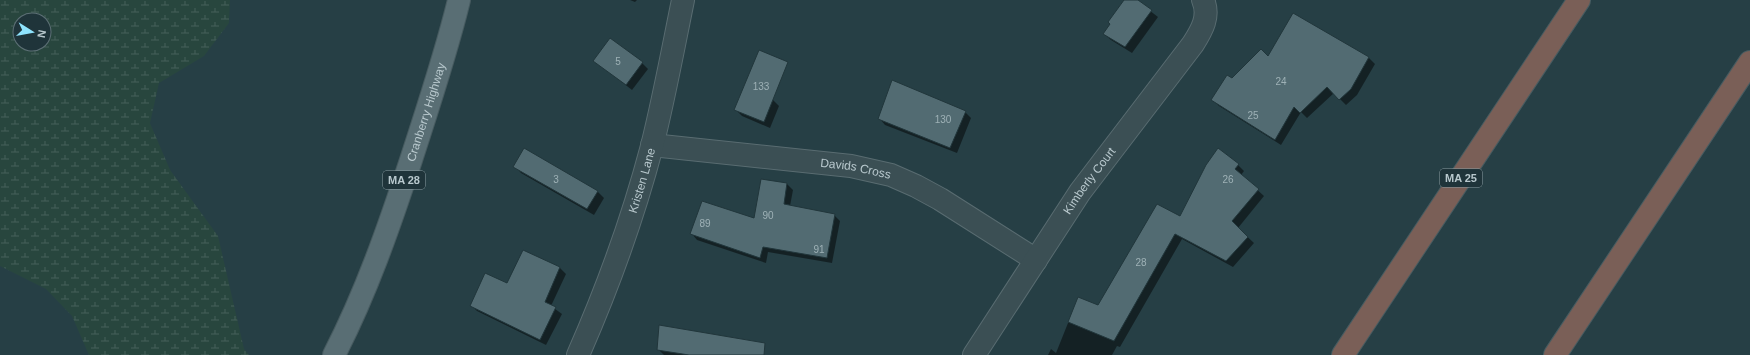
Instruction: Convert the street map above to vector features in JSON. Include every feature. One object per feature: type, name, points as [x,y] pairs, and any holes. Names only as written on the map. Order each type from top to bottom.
[{"type":"highway","name":"MA 25","points":[[1343,355],[1579,0]]},
{"type":"highway","points":[[1555,355],[1750,62]]},
{"type":"main road","name":"Cranberry Highway","points":[[334,355],[350,323],[372,272],[390,221],[433,92],[459,0]]},
{"type":"street","name":"Kristen Lane","points":[[578,355],[613,272],[630,223],[652,144],[683,0]]},
{"type":"street","name":"Kimberly Court","points":[[974,355],[1080,192],[1194,44],[1206,19],[1205,5]]},
{"type":"street","name":"Davids Cross","points":[[652,144],[851,166],[891,175],[940,199],[1036,260]]},
{"type":"green space","points":[[0,0],[230,0],[229,23],[204,56],[159,83],[150,123],[170,170],[218,236],[244,349],[249,355],[89,355],[72,316],[46,289],[0,266]]},
{"type":"building","points":[[1124,0],[1138,0],[1152,10],[1125,47],[1103,34],[1110,24],[1108,22]]},
{"type":"building","points":[[1293,13],[1369,57],[1351,89],[1339,100],[1327,87],[1300,113],[1294,107],[1275,140],[1211,100],[1227,75],[1232,78],[1261,49],[1268,56]]},
{"type":"building","points":[[610,38],[643,62],[626,85],[593,61]]},
{"type":"building","points":[[759,50],[788,62],[764,122],[734,110]]},
{"type":"building","points":[[892,80],[966,111],[950,148],[878,119]]},
{"type":"building","points":[[524,148],[598,191],[587,209],[513,167]]},
{"type":"building","points":[[1218,148],[1239,164],[1235,169],[1259,189],[1232,221],[1248,237],[1226,261],[1175,234],[1114,341],[1068,322],[1078,297],[1098,305],[1157,204],[1180,216],[1206,165]]},
{"type":"building","points":[[761,179],[787,183],[784,204],[835,214],[827,258],[763,247],[760,258],[690,234],[702,201],[754,218]]},
{"type":"building","points":[[523,250],[560,267],[545,302],[556,307],[540,340],[470,306],[485,273],[507,283]]},
{"type":"building","points":[[659,325],[765,343],[764,355],[689,355],[657,350]]}]
